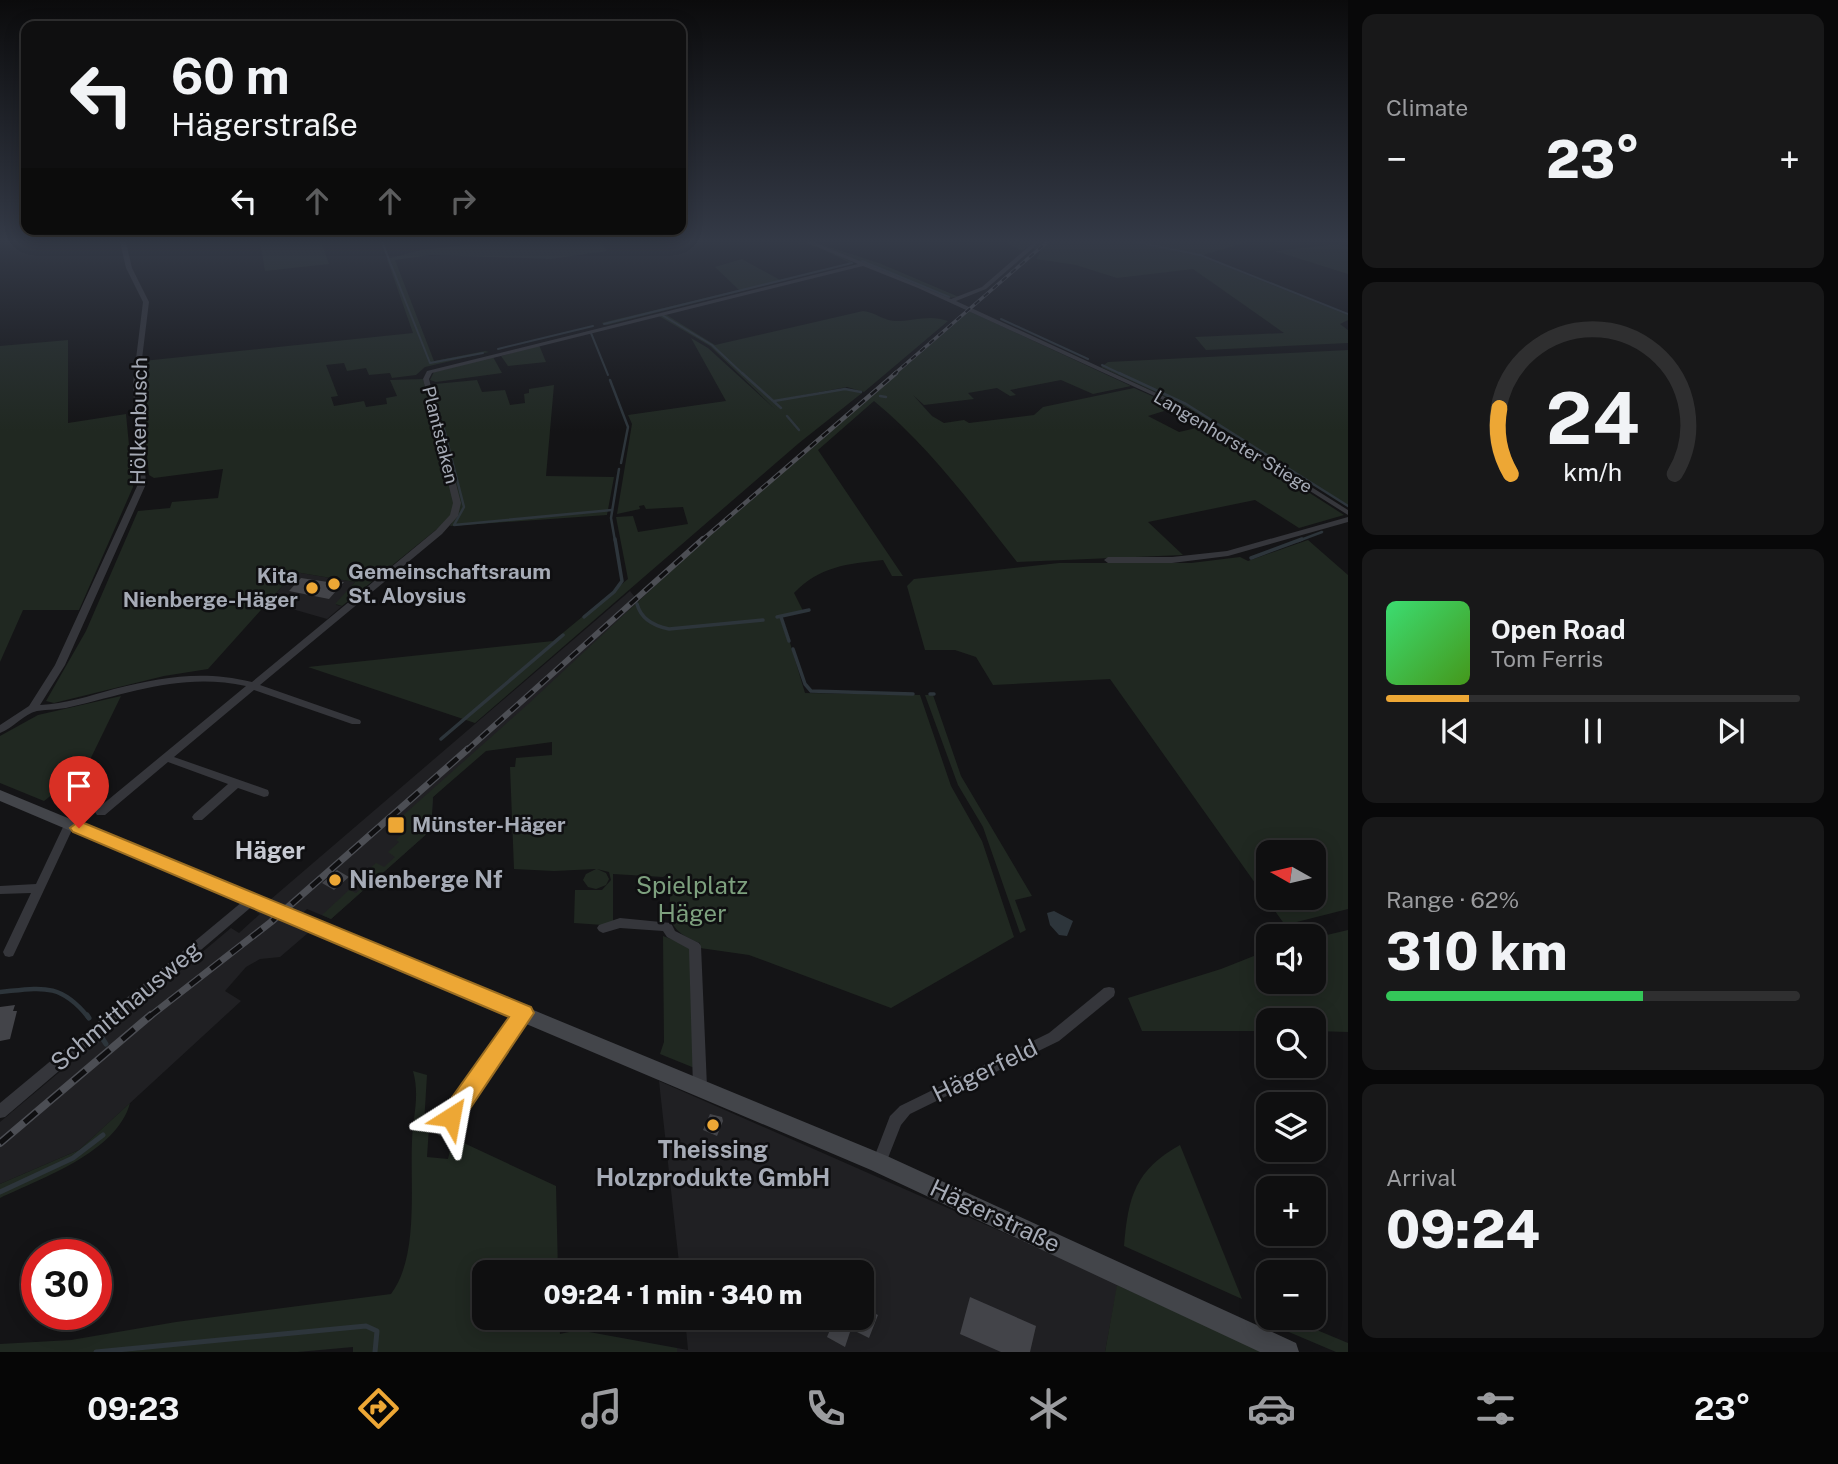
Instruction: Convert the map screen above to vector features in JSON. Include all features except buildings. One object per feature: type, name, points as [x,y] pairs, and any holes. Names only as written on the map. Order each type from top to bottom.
[{"type":"main road","name":"Hägerstraße","points":[[0,795],[879,1163],[1287,1352]]},
{"type":"street","name":"Hölkenbusch","points":[[0,730],[33,708],[71,644],[142,484],[136,383],[146,305]]},
{"type":"street","name":"Plantstaken","points":[[101,812],[454,516],[456,497],[425,377],[429,372],[698,305]]},
{"type":"street","name":"Langenhorster Stiege","points":[[961,305],[1174,403],[1348,513]]},
{"type":"street","points":[[1108,560],[1172,560],[1228,553],[1348,519]]},
{"type":"street","points":[[33,708],[56,707],[186,677],[223,677],[356,722]]},
{"type":"street","points":[[166,758],[264,793]]},
{"type":"street","points":[[198,817],[236,783]]},
{"type":"street","points":[[9,953],[67,830],[73,825]]},
{"type":"street","points":[[0,890],[39,888]]},
{"type":"street","name":"Schmitthausweg","points":[[0,1112],[252,900]]},
{"type":"street","points":[[603,928],[625,923],[667,926],[670,934],[695,946],[699,1087]]},
{"type":"street","name":"Hägerfeld","points":[[879,1163],[895,1121],[905,1110],[1054,1037],[1109,992]]},
{"type":"street","points":[[443,1130],[523,1013]]},
{"type":"shaded area","points":[[295,572],[355,582],[336,605],[342,606],[327,619],[268,602]]},
{"type":"shaded area","points":[[630,591],[642,606],[433,797],[431,830],[331,919],[307,909],[290,925],[308,933],[280,957],[260,959],[246,967],[225,991],[241,1001],[79,1150],[0,1184],[0,1122],[231,928],[239,933],[260,914],[256,912]]},
{"type":"shaded area","points":[[1054,911],[1073,921],[1067,936],[1059,935],[1050,925],[1047,913]]},
{"type":"shaded area","points":[[659,1081],[1118,1283],[1105,1352],[677,1352],[677,1348],[688,1350],[686,1330],[874,1330],[874,1260],[679,1260]]},
{"type":"green space","points":[[403,305],[412,305],[434,361],[489,352],[425,367],[416,375],[392,378],[390,373],[369,375],[366,368],[347,371],[344,363],[326,365],[338,396],[331,397],[334,406],[364,401],[366,407],[387,404],[386,398],[397,396],[390,380],[423,379],[454,502],[451,515],[442,525],[342,606],[335,604],[355,582],[295,572],[208,669],[164,676],[54,703],[46,701],[86,631],[138,511],[170,508],[172,502],[218,498],[223,469],[154,478],[149,475],[142,409],[143,361],[413,333]]},
{"type":"green space","points":[[676,305],[686,305],[607,325],[601,323]]},
{"type":"green space","points":[[1244,305],[1323,305],[1348,315],[1348,320],[1340,324],[1348,330],[1348,343],[1206,350],[1195,337],[1284,333]]},
{"type":"green space","points":[[863,311],[891,321],[928,318],[948,321],[864,392],[847,387],[777,400],[847,389],[862,393],[799,443],[475,723],[308,667],[553,641],[628,579],[616,517],[633,516],[638,532],[688,524],[683,507],[646,509],[644,505],[639,506],[640,509],[617,514],[632,424],[628,415],[726,401],[691,338],[708,348],[775,409],[710,346],[659,316],[665,314],[715,345]]},
{"type":"green space","name":"Spielplatz Häger","points":[[969,311],[1131,386],[1093,394],[1061,380],[1010,390],[1016,395],[1010,396],[997,388],[968,393],[974,399],[924,405],[913,395],[932,416],[944,423],[964,420],[969,423],[1034,415],[1043,407],[1134,388],[1177,407],[1148,416],[1179,432],[1205,426],[1344,515],[1299,528],[1255,500],[1148,522],[1183,555],[1017,562],[932,457],[874,401],[818,450],[903,576],[892,576],[883,560],[858,563],[824,572],[794,593],[803,611],[782,616],[805,693],[920,695],[951,786],[982,841],[1014,937],[891,1008],[749,955],[700,948],[700,943],[678,931],[673,924],[670,916],[670,873],[663,877],[613,874],[613,921],[603,925],[574,923],[575,890],[602,890],[611,880],[609,872],[597,869],[606,873],[609,879],[606,885],[596,889],[588,887],[583,880],[586,874],[596,869],[514,869],[510,767],[515,767],[516,758],[552,755],[552,742],[486,751],[433,797],[431,830],[331,919],[322,915],[349,890],[356,893],[375,876],[367,871],[376,863],[384,867],[395,857],[388,852],[399,842],[396,840],[403,833],[390,827],[526,706],[687,556]]},
{"type":"green space","points":[[68,340],[68,423],[126,414],[133,487],[79,610],[23,610],[0,662],[0,346]]},
{"type":"green space","points":[[539,345],[546,362],[508,366],[501,356]]},
{"type":"green space","points":[[1348,350],[1348,505],[1181,404],[1101,367],[1108,362]]},
{"type":"green space","points":[[493,357],[502,373],[436,382],[430,380],[434,372]]},
{"type":"green space","points":[[477,380],[482,392],[505,390],[510,405],[525,403],[524,394],[529,393],[529,389],[554,385],[546,476],[614,477],[607,515],[450,526],[458,512],[430,388],[435,384]]},
{"type":"green space","points":[[1308,540],[1348,575],[1348,909],[1289,924],[1284,924],[1274,910],[1326,910],[1326,840],[1256,840],[1256,884],[1110,679],[993,685],[976,657],[955,650],[925,650],[907,586],[914,579],[1059,563],[1191,563],[1240,557],[1248,561]]},
{"type":"green space","points":[[925,695],[933,695],[961,776],[1032,896],[1015,900],[1026,930],[1020,933],[983,827],[958,785]]},
{"type":"green space","points":[[121,696],[86,768],[44,801],[0,783],[0,736],[38,715]]},
{"type":"green space","points":[[1348,930],[1348,1032],[1326,1031],[1326,1008],[1256,1008],[1256,1031],[1142,1031],[1128,998],[1256,955],[1256,994],[1326,994],[1326,935]]},
{"type":"green space","points":[[663,936],[692,947],[697,1069],[660,1054],[664,1042]]},
{"type":"green space","points":[[413,1071],[427,1075],[424,1124],[429,1127],[427,1157],[448,1159],[453,1138],[556,1186],[558,1260],[472,1260],[472,1330],[560,1330],[560,1334],[578,1330],[677,1348],[677,1352],[353,1352],[353,1347],[298,1352],[0,1352],[0,1344],[71,1340],[176,1322],[391,1294],[400,1279],[409,1241],[415,1080]]},
{"type":"green space","points":[[130,1103],[110,1136],[94,1149],[56,1172],[0,1198],[0,1184],[79,1150]]},
{"type":"green space","points":[[1180,1145],[1242,1299],[1124,1246],[1128,1213],[1137,1187],[1153,1164]]},
{"type":"green space","points":[[1117,1285],[1263,1352],[1105,1352]]},
{"type":"green space","points":[[1284,1330],[1317,1330],[1348,1343],[1348,1352],[1336,1352]]},
{"type":"waterway","points":[[407,305],[430,363],[483,353]]},
{"type":"waterway","points":[[604,324],[681,305]]},
{"type":"waterway","points":[[1326,305],[1348,314]]},
{"type":"waterway","points":[[662,315],[712,345],[744,375]]},
{"type":"waterway","points":[[1001,319],[1088,359]]},
{"type":"waterway","points":[[498,349],[593,326]]},
{"type":"waterway","points":[[591,333],[608,375]]},
{"type":"waterway","points":[[1102,365],[1123,375]]},
{"type":"waterway","points":[[742,373],[781,408]]},
{"type":"waterway","points":[[1119,373],[1186,404],[1348,506]]},
{"type":"waterway","points":[[610,380],[628,427],[621,463]]},
{"type":"waterway","points":[[774,401],[845,389],[861,392]]},
{"type":"waterway","points":[[433,391],[442,425]]},
{"type":"waterway","points":[[880,396],[886,397]]},
{"type":"waterway","points":[[787,416],[799,430]]},
{"type":"waterway","points":[[444,429],[464,507],[454,525],[612,510]]},
{"type":"waterway","points":[[615,541],[611,518],[619,469]]},
{"type":"waterway","points":[[1298,541],[1322,532]]},
{"type":"waterway","points":[[584,617],[614,592],[622,581],[615,539]]},
{"type":"waterway","points":[[1251,558],[1302,539]]},
{"type":"waterway","points":[[637,604],[649,621],[669,629],[763,620]]},
{"type":"waterway","points":[[777,617],[809,610]]},
{"type":"waterway","points":[[781,617],[789,641]]},
{"type":"waterway","points":[[441,739],[563,635]]},
{"type":"waterway","points":[[793,649],[805,684],[811,691],[913,694]]},
{"type":"waterway","points":[[0,992],[49,990],[68,998],[88,1017]]},
{"type":"waterway","points":[[102,1038],[106,1044]]},
{"type":"waterway","points":[[0,1192],[73,1158],[103,1135]]},
{"type":"waterway","points":[[96,1352],[366,1326],[377,1331],[375,1352]]},
{"type":"railway","points":[[893,375],[974,305]]},
{"type":"railway","points":[[701,541],[896,373]]},
{"type":"railway","points":[[466,751],[703,539]]},
{"type":"railway","points":[[149,1017],[271,922],[468,749]]},
{"type":"railway","points":[[0,1143],[151,1015]]},
{"type":"place","name":"Gemeinschaftsraum St. Aloysius","points":[[334,584]]},
{"type":"place","name":"Kita Nienberge-Häger","points":[[312,588]]},
{"type":"place","name":"Münster-Häger","points":[[396,825]]},
{"type":"place","name":"Nienberge Nf","points":[[335,880]]},
{"type":"place","name":"Theissing Holzprodukte GmbH","points":[[713,1125]]},
{"type":"district","name":"Häger","points":[[270,851]]},
{"type":"route","points":[[79,828],[523,1013],[451,1117]]}]
